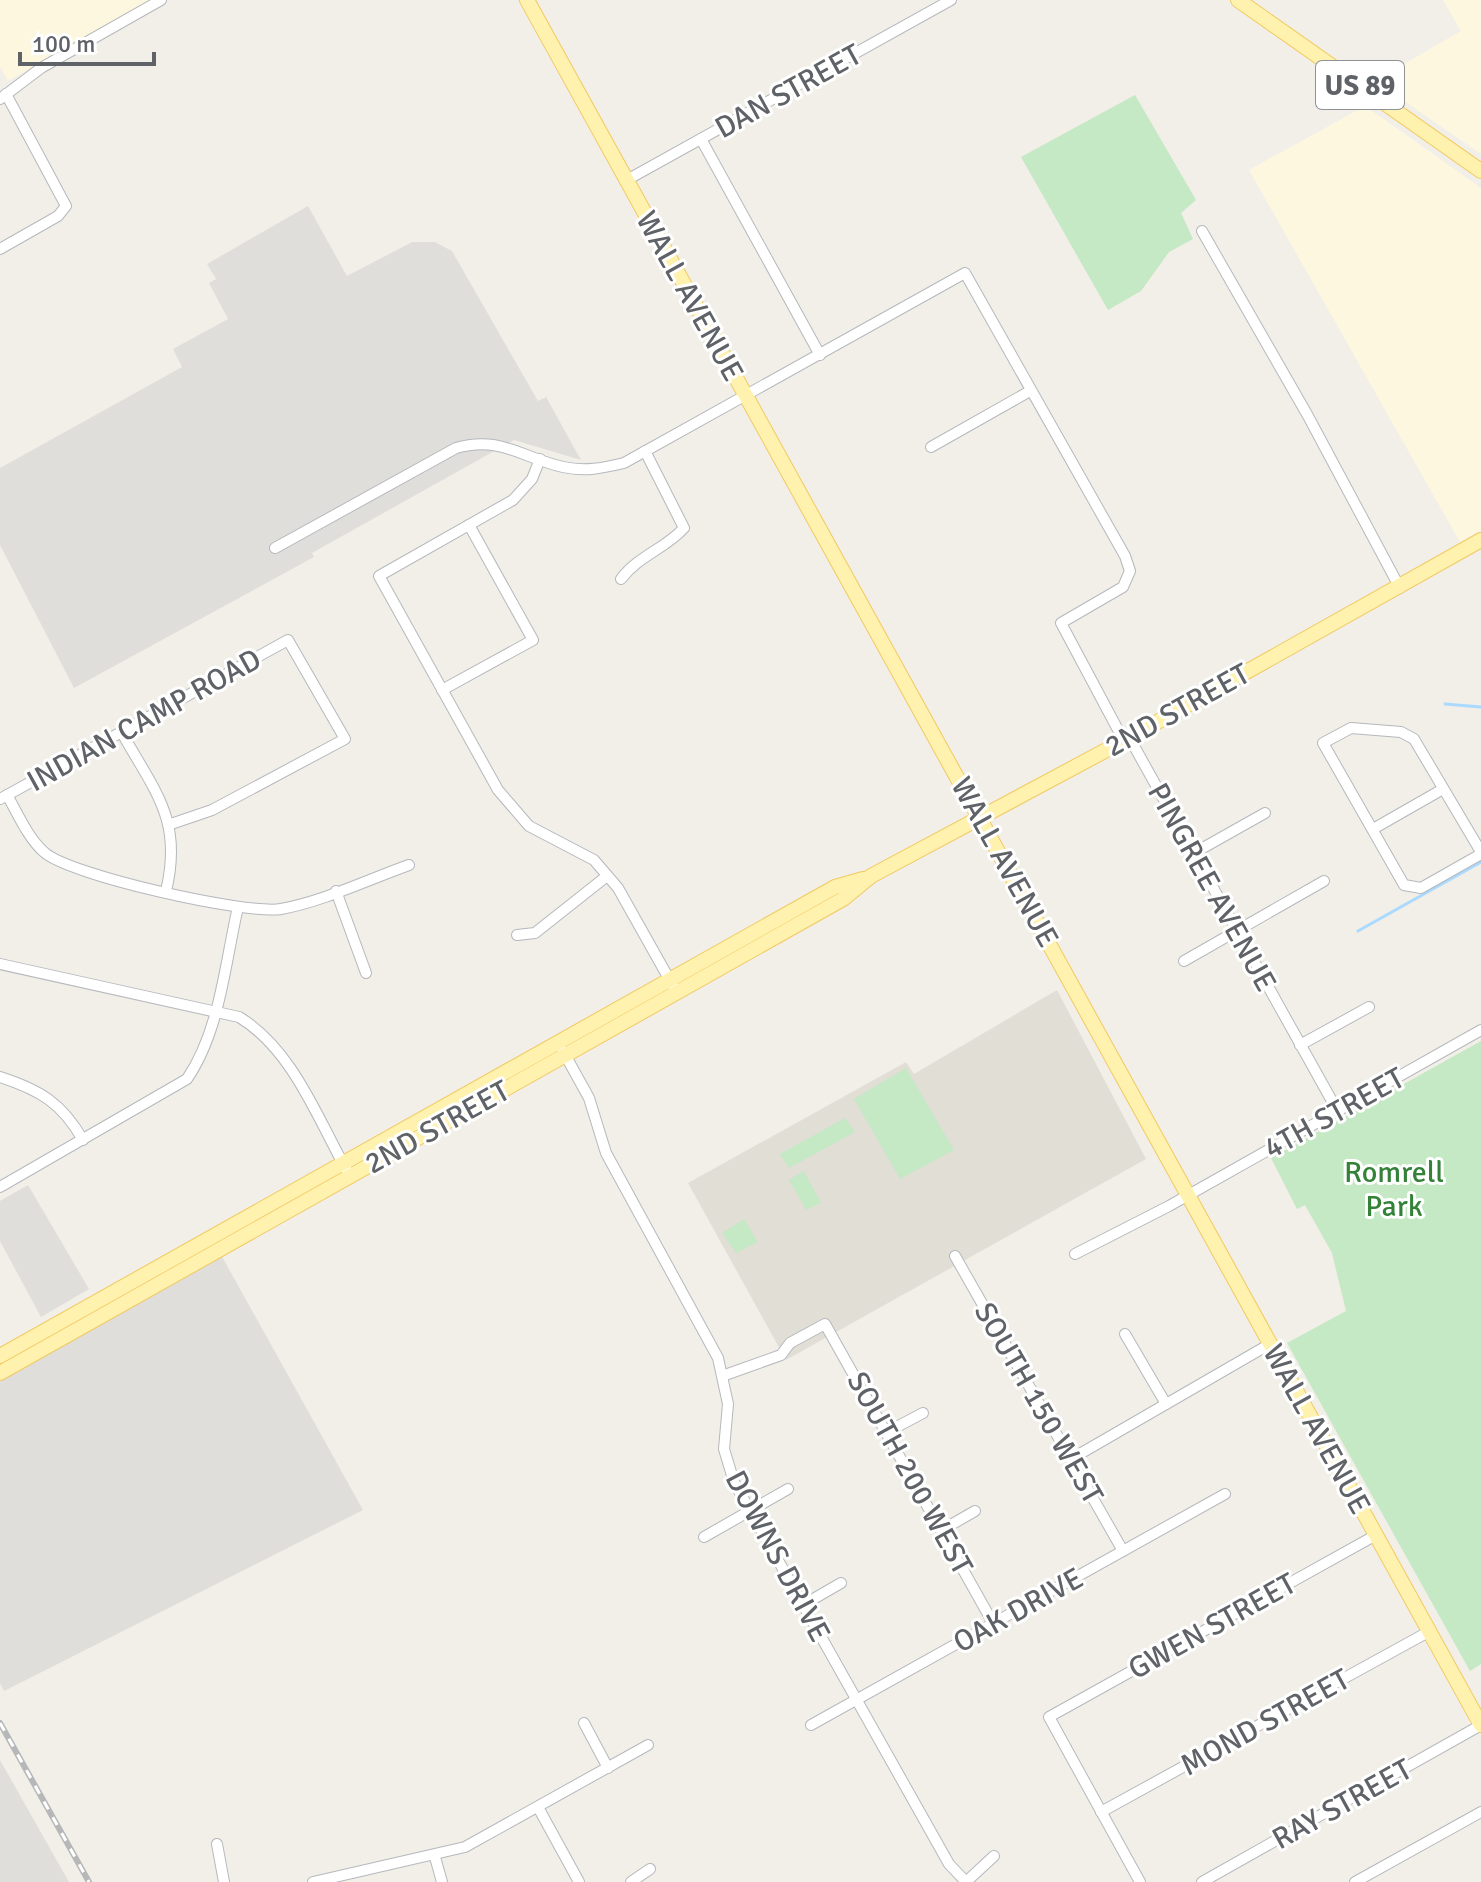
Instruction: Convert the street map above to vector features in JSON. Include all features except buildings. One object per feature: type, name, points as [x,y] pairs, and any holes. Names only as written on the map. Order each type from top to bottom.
[{"type":"main road","name":"WALL AVENUE","points":[[527,0],[1481,1725]]},
{"type":"main road","name":"US 89","points":[[1238,0],[1481,171]]},
{"type":"main road","name":"2ND STREET","points":[[2,1361],[673,986],[843,899],[871,876],[1127,739],[1481,540]]},
{"type":"street","points":[[0,249],[58,216],[66,206],[3,96],[41,68],[161,0]]},
{"type":"street","name":"DAN STREET","points":[[625,181],[951,0]]},
{"type":"street","points":[[275,548],[456,448],[474,443],[493,443],[563,468],[593,471],[624,463],[820,355],[701,139]]},
{"type":"street","points":[[1202,231],[1291,386],[1400,588]]},
{"type":"street","name":"PINGREE AVENUE","points":[[820,355],[965,273],[1125,556],[1130,571],[1123,587],[1061,623],[1117,728],[1134,746],[1337,1110]]},
{"type":"street","points":[[931,447],[1030,391]]},
{"type":"street","points":[[621,579],[633,564],[673,541],[684,528],[645,451]]},
{"type":"street","points":[[540,459],[532,479],[513,500],[379,576],[512,810],[540,832],[594,860],[607,876],[673,986]]},
{"type":"street","points":[[442,690],[533,640],[469,525]]},
{"type":"street","name":"INDIAN CAMP ROAD","points":[[4,797],[288,640],[345,739],[212,810],[171,824]]},
{"type":"street","points":[[1351,728],[1401,732],[1414,739],[1481,853],[1421,888],[1404,885],[1373,829],[1323,743],[1351,728]]},
{"type":"street","points":[[122,733],[171,824],[173,847],[166,891]]},
{"type":"street","points":[[1373,829],[1443,789]]},
{"type":"street","points":[[4,797],[33,839],[57,861],[87,874],[238,907],[277,910],[409,865]]},
{"type":"street","points":[[1194,853],[1265,813]]},
{"type":"street","points":[[517,935],[535,933],[607,876]]},
{"type":"street","points":[[1184,961],[1324,881]]},
{"type":"street","points":[[336,891],[366,973]]},
{"type":"street","points":[[0,1187],[187,1079],[203,1057],[238,907]]},
{"type":"street","points":[[0,964],[239,1017],[262,1031],[279,1050],[346,1170]]},
{"type":"street","points":[[1300,1045],[1369,1007]]},
{"type":"street","name":"4TH STREET","points":[[1075,1254],[1188,1196],[1481,1030]]},
{"type":"street","name":"DOWNS DRIVE","points":[[562,1049],[589,1098],[606,1153],[725,1375],[728,1404],[724,1449],[734,1482],[949,1864],[966,1882]]},
{"type":"street","points":[[0,1077],[50,1096],[63,1108],[83,1140]]},
{"type":"street","name":"SOUTH 150 WEST","points":[[955,1256],[1123,1551]]},
{"type":"street","name":"SOUTH 200 WEST","points":[[725,1375],[781,1355],[790,1343],[825,1324],[993,1623]]},
{"type":"street","points":[[1125,1334],[1166,1404]]},
{"type":"street","points":[[1071,1459],[1270,1344]]},
{"type":"street","points":[[887,1432],[923,1413]]},
{"type":"street","points":[[704,1537],[788,1489]]},
{"type":"street","name":"OAK DRIVE","points":[[811,1725],[1225,1494]]},
{"type":"street","points":[[942,1530],[975,1511]]},
{"type":"street","name":"GWEN STREET","points":[[1101,1812],[1049,1717],[1376,1535]]},
{"type":"street","points":[[803,1605],[841,1583]]},
{"type":"street","name":"MOND STREET","points":[[1101,1812],[1430,1631]]},
{"type":"street","points":[[584,1723],[608,1768]]},
{"type":"street","name":"RAY STREET","points":[[1202,1882],[1481,1725]]},
{"type":"street","points":[[313,1882],[435,1857],[465,1847],[539,1809],[648,1745]]},
{"type":"street","points":[[539,1809],[579,1882]]},
{"type":"street","points":[[1101,1812],[1140,1882]]},
{"type":"street","points":[[1355,1882],[1481,1812]]},
{"type":"street","points":[[217,1844],[224,1882]]},
{"type":"street","points":[[966,1882],[994,1856]]},
{"type":"street","points":[[435,1857],[442,1882]]},
{"type":"street","points":[[631,1882],[650,1869]]},
{"type":"shaded area","points":[[0,0],[150,0],[8,81],[0,67]]},
{"type":"shaded area","points":[[1443,0],[1481,0],[1481,154],[1375,81],[1461,31]]},
{"type":"shaded area","points":[[1365,106],[1481,188],[1481,530],[1460,542],[1249,170]]},
{"type":"shaded area","points":[[308,206],[347,276],[412,242],[435,242],[452,251],[538,401],[546,397],[581,460],[514,440],[312,553],[314,557],[74,688],[0,545],[0,468],[182,367],[173,349],[228,319],[209,283],[216,279],[207,264]]},
{"type":"shaded area","points":[[1057,990],[1146,1159],[786,1360],[688,1183],[906,1062],[914,1074]]},
{"type":"shaded area","points":[[28,1185],[89,1289],[41,1317],[0,1241],[0,1201]]},
{"type":"shaded area","points":[[220,1253],[363,1510],[4,1691],[0,1683],[0,1376]]},
{"type":"shaded area","points":[[0,1760],[69,1882],[0,1882]]},
{"type":"green space","points":[[1135,95],[1196,200],[1181,213],[1193,239],[1169,252],[1141,291],[1108,310],[1021,157]]},
{"type":"green space","name":"Romrell Park","points":[[1481,1041],[1481,1664],[1470,1671],[1287,1343],[1346,1311],[1332,1253],[1305,1205],[1297,1209],[1271,1158]]},
{"type":"green space","points":[[906,1068],[954,1150],[900,1179],[854,1099]]},
{"type":"green space","points":[[845,1118],[855,1132],[789,1168],[780,1154]]},
{"type":"green space","points":[[804,1171],[821,1203],[806,1210],[789,1180]]},
{"type":"green space","points":[[744,1219],[758,1242],[736,1253],[722,1233]]},
{"type":"waterway","points":[[1445,704],[1481,707]]},
{"type":"waterway","points":[[1358,931],[1481,862]]},
{"type":"railway","points":[[0,1723],[89,1882]]}]
